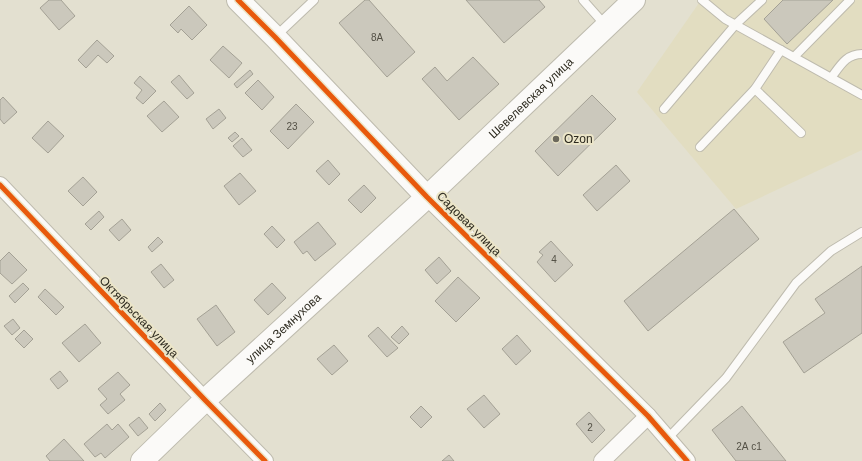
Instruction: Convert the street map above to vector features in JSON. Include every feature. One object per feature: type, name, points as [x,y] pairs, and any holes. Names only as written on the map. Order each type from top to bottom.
[{"type":"main road","name":"Садовая улица","points":[[238,0],[427,197]]},
{"type":"main road","name":"Шевелевская улица","points":[[427,197],[634,0]]},
{"type":"main road","name":"улица Земнухова","points":[[142,461],[205,400],[427,197]]},
{"type":"street","name":"Октябрьская улица","points":[[0,185],[265,461]]},
{"type":"street","name":"Садовая улица","points":[[427,197],[648,416],[687,461]]},
{"type":"street","points":[[602,461],[648,416]]},
{"type":"lane","points":[[275,37],[314,0]]},
{"type":"lane","points":[[583,0],[606,26]]},
{"type":"lane","points":[[702,0],[725,19],[862,95]]},
{"type":"lane","points":[[664,109],[736,24],[762,0]]},
{"type":"lane","points":[[794,56],[850,0]]},
{"type":"lane","points":[[700,147],[755,88],[781,50]]},
{"type":"lane","points":[[831,78],[844,59],[857,54],[862,54]]},
{"type":"lane","points":[[755,88],[801,133]]},
{"type":"lane","points":[[667,439],[726,378],[796,283],[831,251],[862,232]]},
{"type":"shaded area","points":[[701,0],[862,0],[862,150],[736,209],[637,92]]},
{"type":"building","points":[[49,0],[61,0],[75,16],[59,30],[40,8]]},
{"type":"building","points":[[365,0],[369,0],[415,52],[387,77],[339,23]]},
{"type":"building","points":[[466,0],[539,0],[545,7],[504,43]]},
{"type":"building","points":[[783,0],[833,0],[787,44],[764,19]]},
{"type":"building","points":[[189,6],[207,25],[192,40],[181,29],[178,33],[170,25]]},
{"type":"building","points":[[97,40],[114,56],[107,63],[98,55],[86,68],[78,60]]},
{"type":"building","points":[[223,46],[242,63],[229,78],[210,60]]},
{"type":"building","points":[[473,57],[499,84],[459,120],[422,79],[435,67],[447,81]]},
{"type":"building","points":[[250,70],[253,74],[237,88],[234,84]]},
{"type":"building","points":[[179,75],[194,93],[187,99],[171,82]]},
{"type":"building","points":[[140,76],[156,91],[143,104],[136,98],[142,90],[134,83]]},
{"type":"building","points":[[258,80],[274,97],[262,110],[245,93]]},
{"type":"building","points":[[592,95],[616,119],[558,176],[535,151]]},
{"type":"building","points":[[3,97],[17,112],[4,124],[0,119],[0,100]]},
{"type":"building","points":[[164,101],[179,117],[162,132],[147,116]]},
{"type":"building","points":[[296,104],[314,122],[288,149],[270,131]]},
{"type":"building","points":[[219,109],[226,118],[213,129],[206,119]]},
{"type":"building","points":[[48,121],[64,136],[48,153],[32,138]]},
{"type":"building","points":[[235,132],[239,136],[232,142],[228,138]]},
{"type":"building","points":[[242,138],[252,150],[243,157],[233,146]]},
{"type":"building","points":[[328,160],[340,174],[329,185],[316,171]]},
{"type":"building","points":[[616,165],[630,181],[597,211],[583,195]]},
{"type":"building","points":[[240,173],[256,191],[239,205],[224,186]]},
{"type":"building","points":[[83,177],[97,192],[83,206],[68,191]]},
{"type":"building","points":[[364,185],[376,198],[361,213],[348,200]]},
{"type":"building","points":[[734,209],[759,239],[648,331],[624,301]]},
{"type":"building","points":[[99,211],[104,217],[91,230],[85,224]]},
{"type":"building","points":[[122,219],[131,230],[119,241],[109,230]]},
{"type":"building","points":[[318,222],[336,244],[315,261],[307,251],[303,254],[294,242]]},
{"type":"building","points":[[272,226],[285,240],[277,248],[264,234]]},
{"type":"building","points":[[158,237],[163,242],[152,252],[148,247]]},
{"type":"building","points":[[551,241],[573,265],[555,282],[537,262],[543,255],[539,252]]},
{"type":"building","points":[[9,252],[27,270],[12,284],[0,273],[0,261]]},
{"type":"building","points":[[439,257],[451,271],[437,284],[425,270]]},
{"type":"building","points":[[161,264],[174,280],[164,288],[151,272]]},
{"type":"building","points":[[862,266],[862,333],[804,373],[783,342],[825,313],[815,299]]},
{"type":"building","points":[[458,277],[480,298],[456,322],[435,301]]},
{"type":"building","points":[[23,283],[29,289],[15,303],[9,296]]},
{"type":"building","points":[[272,283],[286,298],[268,315],[254,300]]},
{"type":"building","points":[[45,289],[64,307],[56,315],[38,297]]},
{"type":"building","points":[[216,305],[235,332],[217,346],[197,319]]},
{"type":"building","points":[[13,319],[20,328],[12,335],[4,326]]},
{"type":"building","points":[[85,324],[101,343],[79,362],[62,343]]},
{"type":"building","points":[[402,326],[409,334],[399,344],[391,337]]},
{"type":"building","points":[[378,327],[398,348],[387,357],[368,336]]},
{"type":"building","points":[[24,330],[33,339],[24,348],[15,339]]},
{"type":"building","points":[[517,335],[531,351],[516,365],[502,349]]},
{"type":"building","points":[[334,345],[348,361],[332,375],[317,359]]},
{"type":"building","points":[[60,371],[68,381],[58,389],[50,379]]},
{"type":"building","points":[[118,372],[130,385],[120,394],[125,400],[108,414],[100,405],[107,399],[98,389]]},
{"type":"building","points":[[484,395],[500,414],[484,428],[467,409]]},
{"type":"building","points":[[160,403],[166,410],[155,421],[149,414]]},
{"type":"building","points":[[421,406],[432,417],[421,428],[410,417]]},
{"type":"building","points":[[742,406],[786,461],[736,461],[712,430]]},
{"type":"building","points":[[589,412],[605,430],[592,443],[576,424]]},
{"type":"building","points":[[139,417],[148,428],[138,436],[129,425]]},
{"type":"building","points":[[107,424],[112,430],[118,424],[129,437],[105,458],[101,453],[95,457],[84,444]]},
{"type":"building","points":[[64,439],[84,461],[50,461],[46,456]]},
{"type":"building","points":[[449,455],[454,461],[442,461]]},
{"type":"cycle path","points":[[238,0],[427,197],[648,416],[687,461]]},
{"type":"cycle path","points":[[0,185],[265,461]]},
{"type":"place","name":"Ozon","points":[[556,139]]}]
